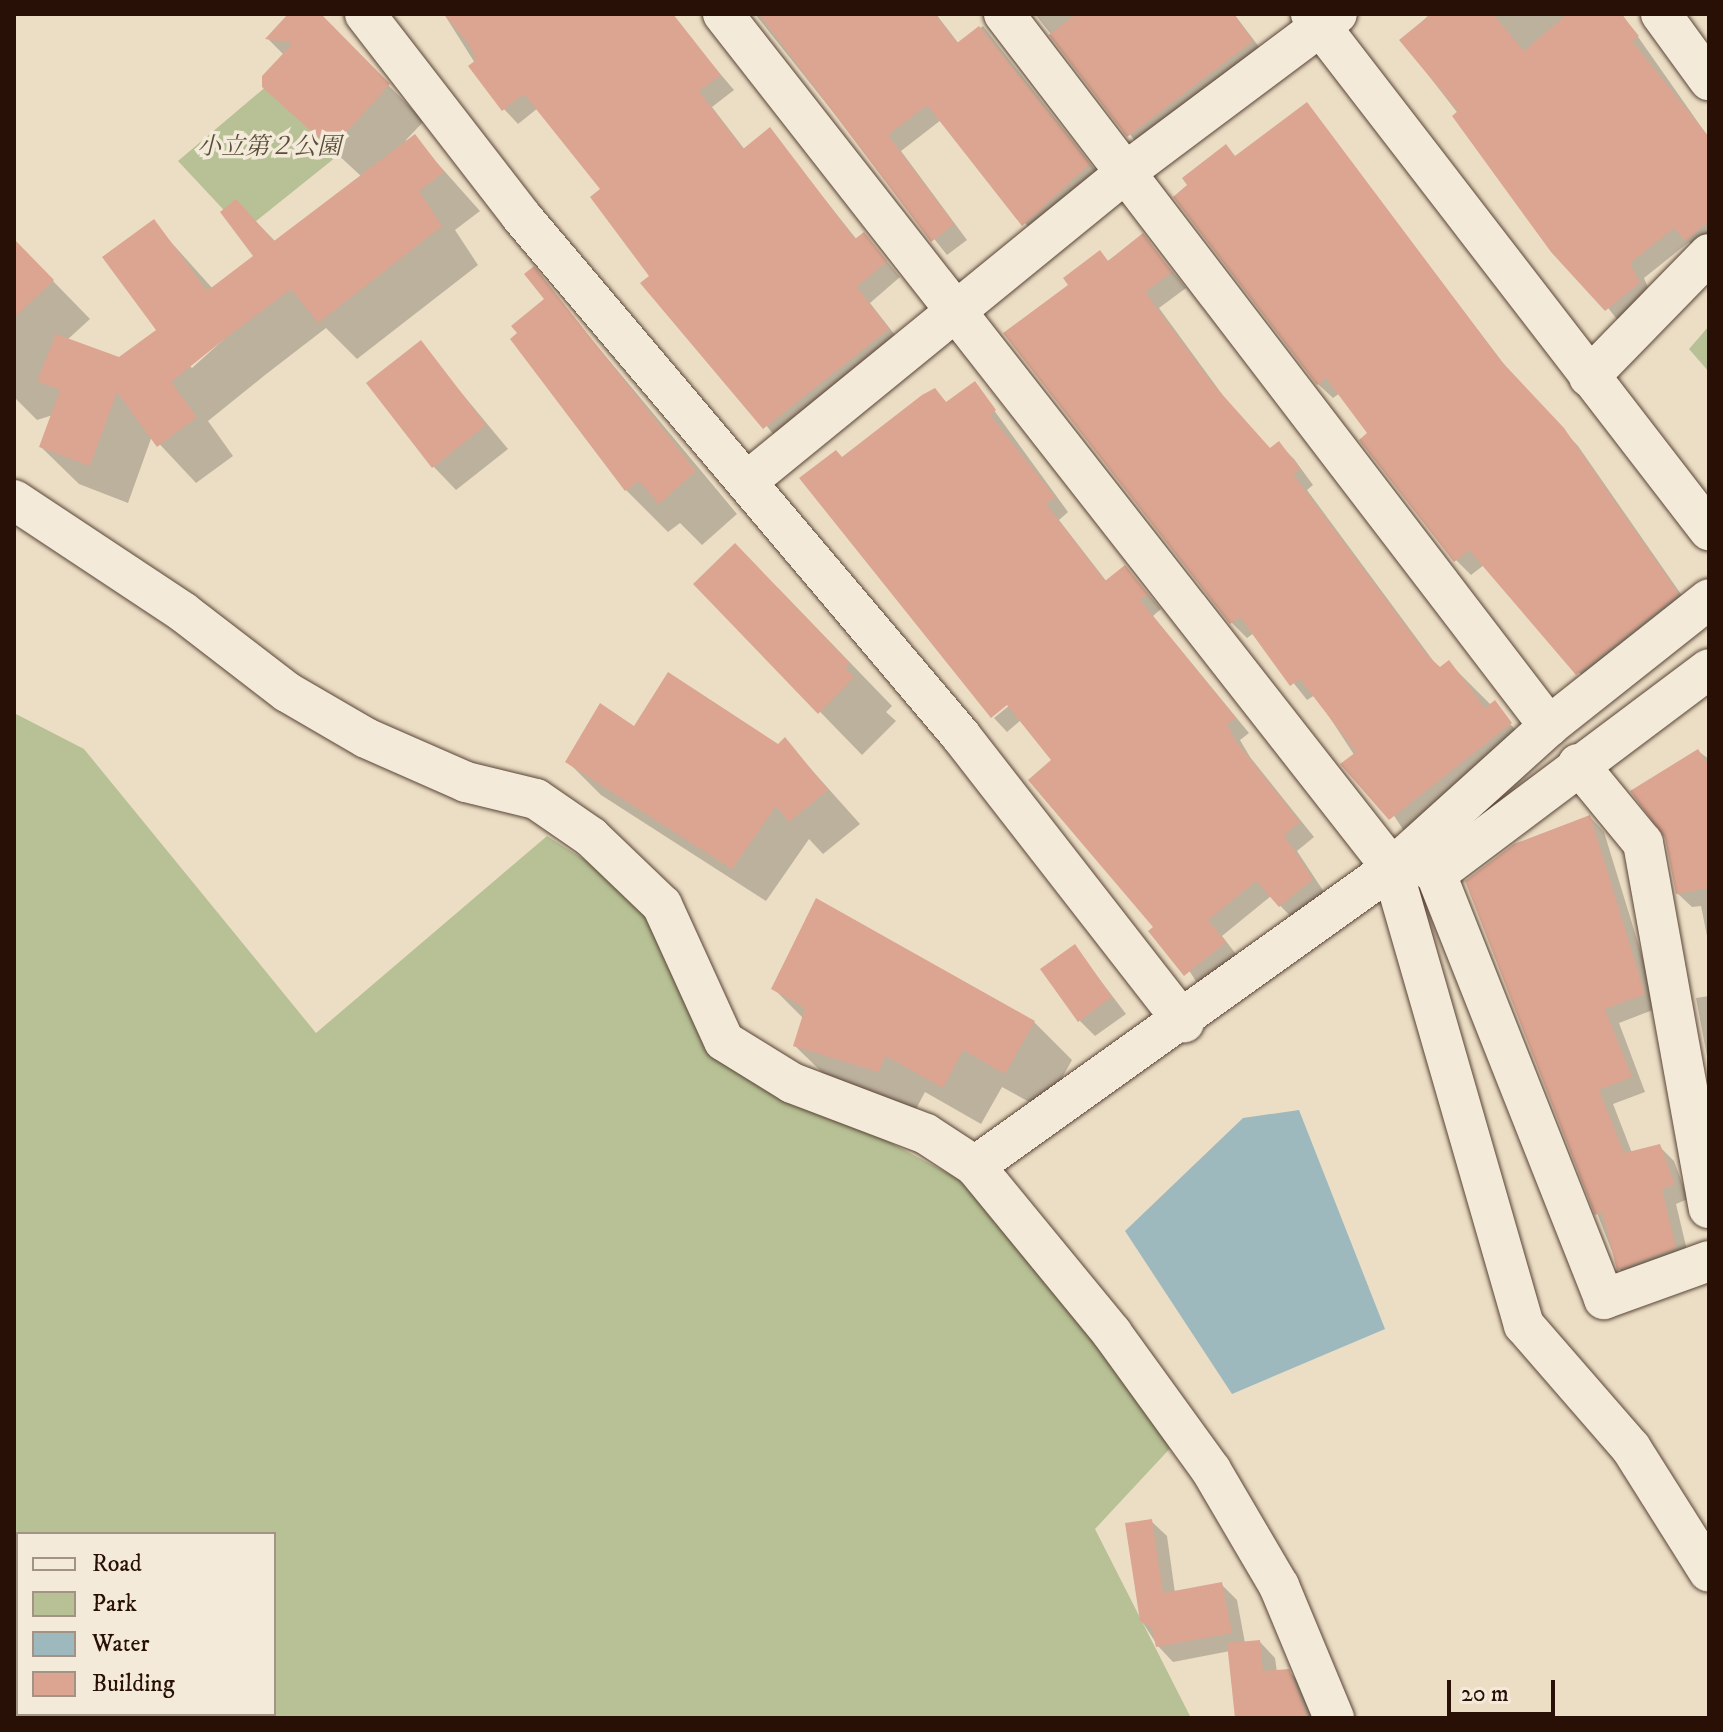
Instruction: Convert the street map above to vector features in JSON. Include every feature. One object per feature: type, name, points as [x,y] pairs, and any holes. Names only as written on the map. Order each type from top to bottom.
[{"type":"street","points":[[365,14],[521,216],[750,479],[1184,1022]]},
{"type":"street","points":[[723,14],[958,314],[1411,866],[1604,1299],[1709,1261]]},
{"type":"street","points":[[1004,14],[1549,726]]},
{"type":"street","points":[[1661,14],[1709,80]]},
{"type":"street","points":[[750,479],[958,314],[1127,171],[1323,18],[1589,377],[1709,530]]},
{"type":"street","points":[[1589,377],[1709,254]]},
{"type":"street","points":[[14,500],[183,612],[287,692],[366,738],[466,782],[536,799],[591,837],[662,905],[724,1041],[792,1083],[926,1134],[975,1166],[1112,1333],[1211,1470],[1279,1586],[1334,1718]]},
{"type":"street","points":[[1411,866],[1549,726],[1709,599]]},
{"type":"street","points":[[975,1166],[1411,866],[1578,764],[1709,669]]},
{"type":"street","points":[[1578,764],[1643,843],[1709,1208]]},
{"type":"street","points":[[1411,866],[1524,1325],[1631,1448],[1709,1572]]},
{"type":"green space","name":"小立第２公園","points":[[288,68],[341,153],[250,226],[235,222],[178,161]]},
{"type":"green space","points":[[1709,326],[1709,372],[1689,349]]},
{"type":"green space","points":[[14,713],[84,749],[316,1033],[547,836],[653,903],[746,1066],[1021,1212],[1176,1442],[1095,1529],[1191,1718],[14,1718]]},
{"type":"water","points":[[1299,1110],[1385,1329],[1232,1394],[1125,1231],[1243,1118]]},
{"type":"building","points":[[288,14],[321,14],[390,84],[331,149],[262,87],[262,76],[293,43],[265,39]]},
{"type":"building","points":[[444,14],[673,14],[721,75],[699,91],[743,149],[770,127],[855,239],[864,232],[887,261],[857,287],[889,329],[763,429],[640,283],[649,276],[590,197],[600,189],[524,94],[502,111],[468,66],[476,60],[470,46]]},
{"type":"building","points":[[759,14],[935,14],[957,43],[979,26],[1090,164],[1022,226],[927,105],[888,135],[954,224],[931,242]]},
{"type":"building","points":[[1076,14],[1234,14],[1253,41],[1127,137],[1049,35]]},
{"type":"building","points":[[1431,14],[1493,14],[1524,51],[1567,14],[1621,14],[1639,36],[1632,41],[1709,137],[1709,221],[1685,241],[1674,228],[1630,263],[1640,283],[1605,311],[1551,252],[1452,116],[1458,111],[1399,40]]},
{"type":"building","points":[[1307,102],[1502,362],[1564,428],[1679,594],[1576,675],[1469,550],[1454,562],[1359,440],[1367,433],[1326,378],[1317,385],[1173,197],[1187,185],[1182,178],[1226,144],[1235,156]]},
{"type":"building","points":[[415,134],[444,172],[419,191],[442,226],[318,323],[291,289],[227,337],[171,382],[197,417],[157,447],[117,392],[90,466],[39,447],[60,390],[37,381],[56,334],[119,357],[156,330],[102,257],[154,219],[207,291],[253,256],[220,212],[236,199],[274,241]]},
{"type":"building","points":[[1143,233],[1172,272],[1145,292],[1212,383],[1270,448],[1279,441],[1300,469],[1293,474],[1427,655],[1440,667],[1449,660],[1485,708],[1495,700],[1512,723],[1389,820],[1340,764],[1356,752],[1300,679],[1290,686],[1240,617],[1230,624],[1003,333],[1068,285],[1063,278],[1100,250],[1108,261]]},
{"type":"building","points":[[14,239],[54,280],[14,318]]},
{"type":"building","points":[[534,266],[696,471],[659,504],[639,481],[625,491],[510,339],[517,333],[511,326],[544,299],[524,274]]},
{"type":"building","points":[[421,340],[486,425],[432,468],[366,383]]},
{"type":"building","points":[[975,381],[996,410],[990,415],[1055,497],[1046,504],[1105,581],[1125,565],[1148,594],[1140,600],[1236,718],[1227,724],[1235,740],[1300,822],[1284,835],[1313,879],[1279,907],[1256,881],[1208,920],[1226,942],[1184,976],[1148,931],[1153,927],[1028,780],[1051,760],[1007,705],[991,718],[799,478],[836,450],[842,457],[922,395],[935,388],[946,402]]},
{"type":"building","points":[[735,543],[850,663],[845,668],[854,677],[818,714],[693,584]]},
{"type":"building","points":[[668,672],[778,744],[785,737],[828,790],[789,822],[776,806],[732,869],[565,762],[600,703],[634,726]]},
{"type":"building","points":[[1698,749],[1709,766],[1709,888],[1676,894],[1665,838],[1630,791]]},
{"type":"building","points":[[1590,815],[1645,994],[1605,1009],[1632,1077],[1599,1090],[1624,1153],[1660,1144],[1675,1184],[1662,1189],[1676,1248],[1617,1270],[1602,1212],[1595,1215],[1465,881],[1514,844]]},
{"type":"building","points":[[816,898],[1035,1021],[1005,1074],[963,1050],[943,1088],[886,1056],[878,1072],[793,1046],[805,1008],[771,989]]},
{"type":"building","points":[[1075,944],[1112,997],[1078,1022],[1040,969]]},
{"type":"building","points":[[1152,1519],[1163,1593],[1222,1582],[1232,1633],[1156,1647],[1152,1628],[1140,1621],[1125,1523]]},
{"type":"building","points":[[1260,1640],[1263,1671],[1289,1669],[1308,1718],[1235,1718],[1227,1643]]}]
